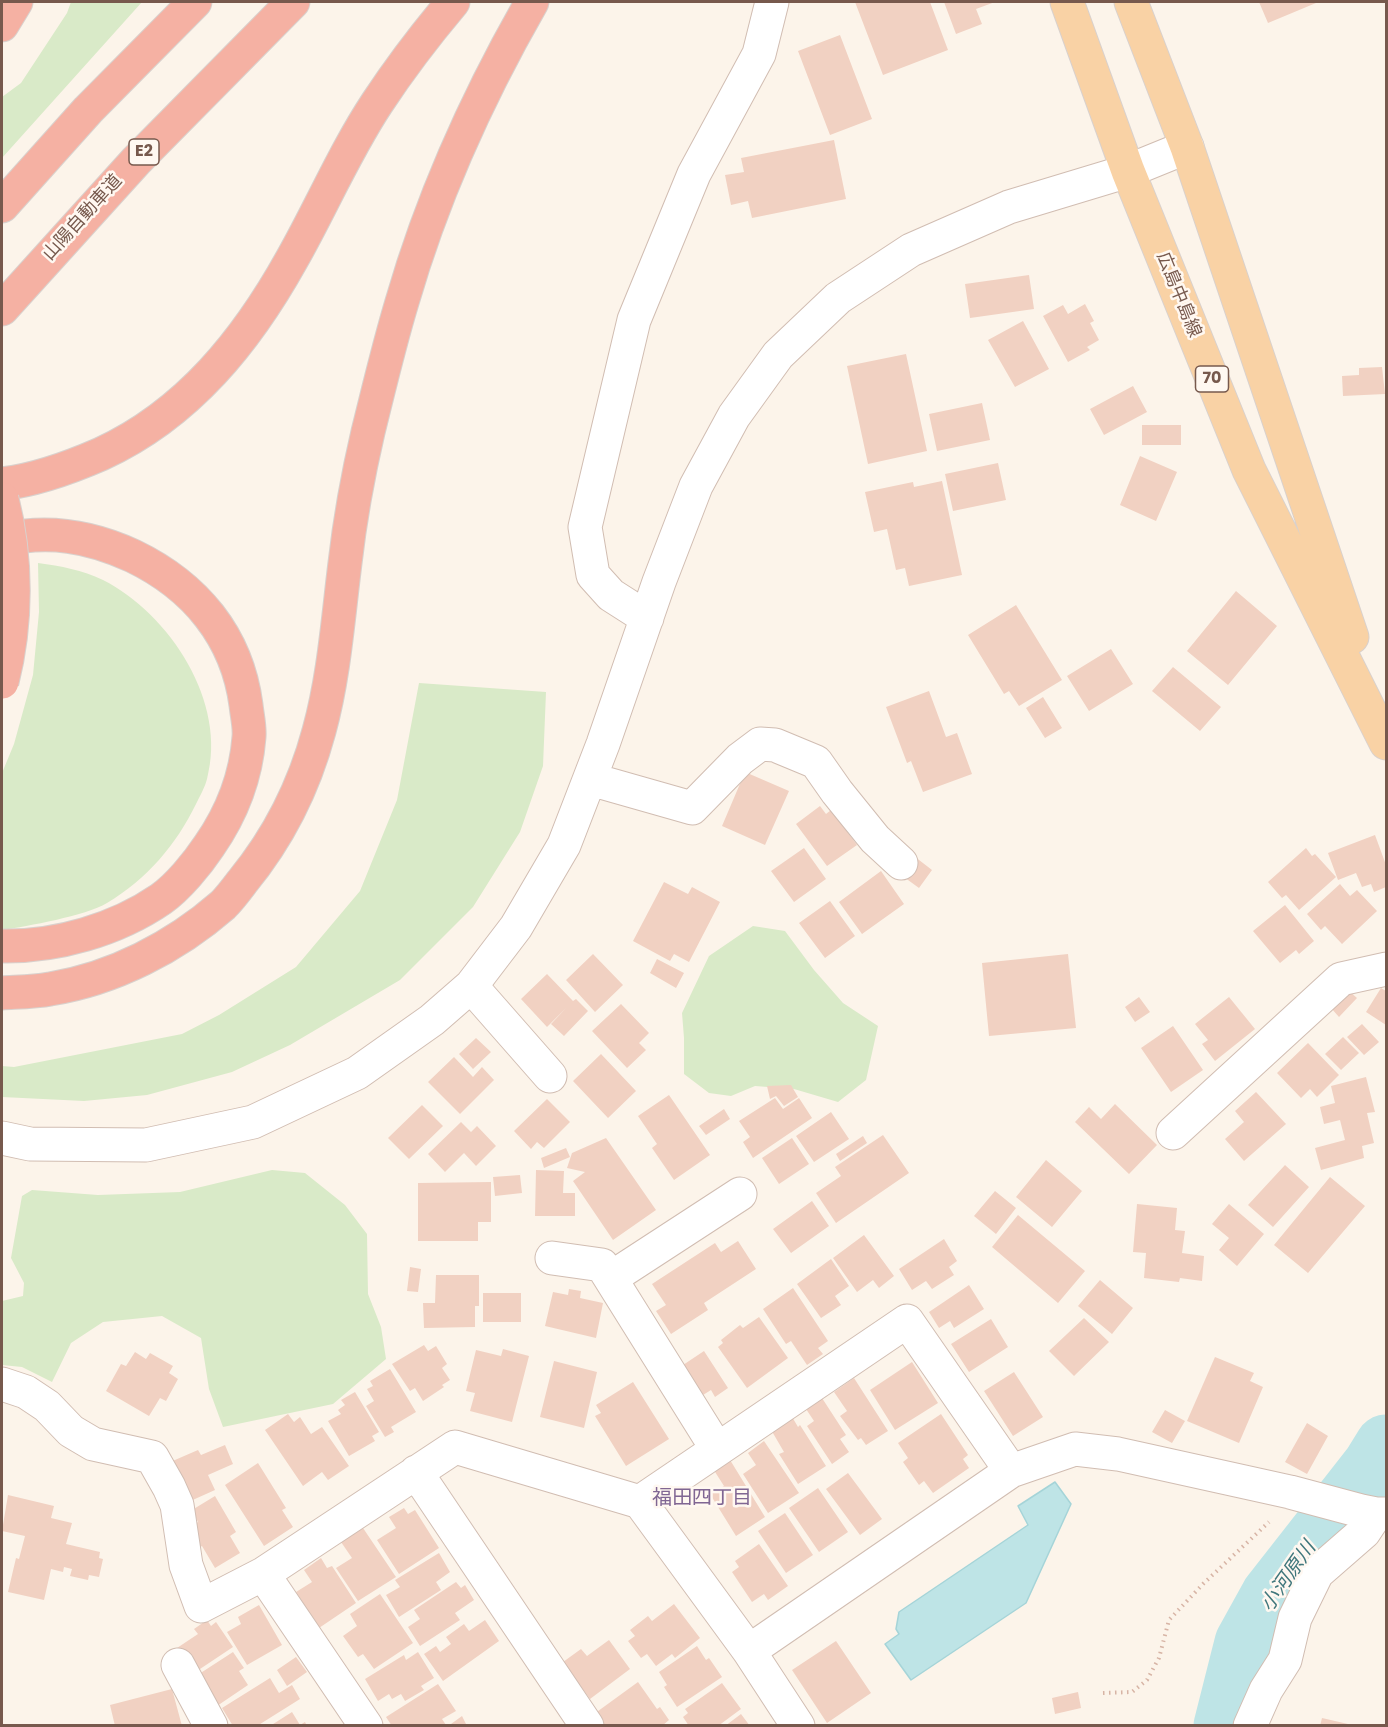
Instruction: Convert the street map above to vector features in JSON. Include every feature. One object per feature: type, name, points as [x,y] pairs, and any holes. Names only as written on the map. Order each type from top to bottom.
[{"type":"highway","points":[[2,25],[16,2]]},
{"type":"highway","points":[[2,206],[88,110],[195,2]]},
{"type":"highway","name":"山陽自動車道","points":[[2,309],[136,161],[293,2]]},
{"type":"highway","points":[[2,484],[19,482],[70,468],[120,446],[156,422],[196,390],[233,351],[262,311],[293,258],[331,183],[376,104],[428,31],[453,2]]},
{"type":"highway","points":[[2,993],[50,989],[97,978],[144,959],[186,933],[225,903],[256,866],[283,825],[304,777],[320,730],[337,632],[353,505],[367,435],[402,300],[452,163],[484,93],[532,2]]},
{"type":"highway","points":[[2,498],[12,558],[13,613],[2,682]]},
{"type":"highway","points":[[2,540],[23,535],[64,534],[111,546],[159,569],[199,602],[227,643],[243,686],[250,735],[242,781],[225,823],[198,863],[162,899],[118,922],[68,939],[2,946]]},
{"type":"main road","name":"広島中島線","points":[[1067,2],[1128,171],[1249,470],[1386,741]]},
{"type":"main road","name":"広島中島線","points":[[1131,2],[1187,147],[1386,741]]},
{"type":"street","points":[[646,618],[611,595],[593,575],[585,527],[634,320],[694,174],[759,54],[772,2]]},
{"type":"street","points":[[2,1138],[30,1144],[146,1145],[253,1122],[357,1073],[432,1020],[471,986],[516,927],[564,845],[696,486],[734,416],[778,355],[838,298],[911,250],[1009,207],[1128,171],[1187,147]]},
{"type":"street","points":[[590,778],[692,808],[740,759],[760,744],[775,745],[816,762],[875,839],[901,862]]},
{"type":"street","points":[[1173,1133],[1341,979],[1386,969]]},
{"type":"street","points":[[471,986],[550,1076]]},
{"type":"street","points":[[611,1278],[740,1194]]},
{"type":"street","points":[[552,1258],[602,1265],[717,1449]]},
{"type":"street","points":[[640,1502],[907,1321],[1011,1471]]},
{"type":"street","points":[[2,1384],[26,1392],[47,1406],[71,1431],[93,1444],[152,1457],[170,1487],[177,1505],[186,1565],[201,1606],[263,1574],[455,1447],[640,1502],[749,1651],[798,1725]]},
{"type":"street","points":[[749,1651],[1011,1471],[1075,1449],[1118,1454],[1374,1513],[1364,1532],[1317,1573],[1295,1618],[1285,1660],[1266,1690],[1250,1725]]},
{"type":"street","points":[[416,1472],[587,1725]]},
{"type":"street","points":[[263,1574],[366,1725]]},
{"type":"street","points":[[178,1665],[211,1725]]},
{"type":"path","points":[[1103,1693],[1132,1692],[1147,1680],[1159,1658],[1170,1620],[1203,1584],[1298,1494]]},
{"type":"green space","points":[[71,2],[142,2],[2,158],[2,97],[21,83],[67,13]]},
{"type":"green space","points":[[38,563],[71,569],[103,580],[128,595],[150,615],[171,638],[188,664],[201,692],[209,721],[211,750],[206,782],[188,819],[170,847],[135,883],[97,908],[56,920],[2,930],[2,773],[14,744],[33,675],[39,612]]},
{"type":"green space","points":[[419,683],[546,692],[543,766],[520,832],[473,907],[400,980],[290,1045],[232,1072],[147,1095],[84,1101],[2,1097],[2,1066],[14,1067],[182,1034],[219,1015],[296,967],[360,891],[397,800]]},
{"type":"green space","points":[[753,926],[785,931],[814,970],[843,1003],[878,1026],[866,1080],[838,1102],[794,1089],[755,1086],[731,1096],[709,1093],[684,1074],[682,1013],[709,956]]},
{"type":"green space","points":[[272,1170],[305,1173],[345,1205],[367,1234],[368,1294],[381,1327],[386,1359],[333,1404],[223,1427],[209,1389],[201,1338],[162,1316],[103,1322],[71,1343],[52,1382],[22,1367],[2,1365],[2,1301],[23,1296],[24,1283],[11,1258],[22,1196],[32,1190],[98,1195],[180,1192]]},
{"type":"water","points":[[1055,1482],[1071,1504],[1026,1603],[911,1680],[885,1644],[899,1634],[896,1629],[899,1612],[1028,1525],[1018,1506]]},
{"type":"building","points":[[855,2],[930,2],[948,50],[883,75]]},
{"type":"building","points":[[944,2],[995,2],[976,9],[982,24],[956,34]]},
{"type":"building","points":[[1259,2],[1315,2],[1316,3],[1268,23]]},
{"type":"building","points":[[840,35],[872,119],[830,135],[798,51]]},
{"type":"building","points":[[834,140],[846,199],[752,218],[748,201],[731,205],[725,175],[744,172],[741,158]]},
{"type":"building","points":[[1029,275],[1034,309],[970,318],[965,284]]},
{"type":"building","points":[[1085,304],[1094,321],[1090,323],[1099,340],[1087,347],[1090,350],[1068,362],[1043,316],[1063,305],[1068,314]]},
{"type":"building","points":[[1023,321],[1049,369],[1015,387],[988,340]]},
{"type":"building","points":[[906,354],[927,451],[868,464],[847,366]]},
{"type":"building","points":[[1382,367],[1385,394],[1343,396],[1342,376],[1359,375],[1359,368]]},
{"type":"building","points":[[1133,386],[1147,412],[1104,435],[1090,409]]},
{"type":"building","points":[[982,403],[990,440],[937,451],[929,414]]},
{"type":"building","points":[[1142,425],[1181,425],[1181,445],[1142,445]]},
{"type":"building","points":[[1140,456],[1177,472],[1156,521],[1120,505]]},
{"type":"building","points":[[998,463],[1006,500],[953,511],[945,474]]},
{"type":"building","points":[[942,481],[962,575],[909,586],[905,568],[896,570],[887,529],[874,532],[865,492],[913,482],[914,487]]},
{"type":"building","points":[[1236,591],[1277,626],[1228,685],[1187,651]]},
{"type":"building","points":[[1016,605],[1062,680],[1019,706],[1009,691],[1004,694],[968,635]]},
{"type":"building","points":[[1111,649],[1133,684],[1089,711],[1067,676]]},
{"type":"building","points":[[1173,667],[1221,707],[1200,731],[1152,691]]},
{"type":"building","points":[[929,691],[946,737],[957,733],[972,774],[923,792],[911,761],[907,763],[886,707]]},
{"type":"building","points":[[1043,697],[1062,728],[1045,738],[1026,708]]},
{"type":"building","points":[[745,772],[789,791],[765,845],[722,826]]},
{"type":"building","points":[[820,806],[826,814],[831,810],[857,845],[827,866],[796,824]]},
{"type":"building","points":[[1375,835],[1386,865],[1386,887],[1374,892],[1371,884],[1362,887],[1356,873],[1338,880],[1328,853]]},
{"type":"building","points":[[804,848],[826,879],[794,902],[771,871]]},
{"type":"building","points":[[1306,848],[1312,856],[1315,854],[1336,877],[1299,910],[1286,895],[1282,898],[1268,882]]},
{"type":"building","points":[[910,853],[932,870],[919,888],[897,872]]},
{"type":"building","points":[[881,871],[904,904],[862,934],[839,902]]},
{"type":"building","points":[[664,882],[688,894],[692,887],[720,902],[689,962],[674,954],[670,961],[633,941]]},
{"type":"building","points":[[1340,884],[1350,896],[1357,890],[1377,911],[1342,944],[1325,926],[1321,930],[1307,914]]},
{"type":"building","points":[[830,901],[855,936],[825,958],[799,923]]},
{"type":"building","points":[[1285,905],[1314,941],[1299,954],[1296,950],[1280,963],[1253,931]]},
{"type":"building","points":[[593,954],[623,985],[595,1012],[566,980]]},
{"type":"building","points":[[1068,954],[1076,1028],[989,1036],[982,963]]},
{"type":"building","points":[[657,959],[684,973],[676,988],[650,973]]},
{"type":"building","points":[[547,974],[573,1001],[576,999],[588,1011],[564,1036],[551,1024],[566,1008],[547,1027],[521,999]]},
{"type":"building","points":[[1381,988],[1386,991],[1386,1025],[1366,1012]]},
{"type":"building","points":[[1349,991],[1357,998],[1339,1017],[1331,1008]]},
{"type":"building","points":[[1139,997],[1150,1012],[1135,1022],[1125,1007]]},
{"type":"building","points":[[1229,997],[1255,1029],[1215,1061],[1202,1044],[1208,1040],[1195,1024]]},
{"type":"building","points":[[621,1004],[649,1033],[639,1043],[646,1050],[627,1068],[592,1031]]},
{"type":"building","points":[[1362,1024],[1379,1042],[1364,1055],[1347,1037]]},
{"type":"building","points":[[1173,1026],[1203,1070],[1171,1092],[1141,1048]]},
{"type":"building","points":[[1343,1037],[1359,1053],[1341,1070],[1325,1054]]},
{"type":"building","points":[[476,1038],[491,1052],[473,1069],[459,1054]]},
{"type":"building","points":[[1308,1043],[1339,1075],[1317,1097],[1310,1089],[1301,1098],[1277,1073]]},
{"type":"building","points":[[601,1054],[636,1091],[608,1118],[573,1081]]},
{"type":"building","points":[[454,1057],[473,1077],[482,1067],[494,1080],[460,1114],[428,1082]]},
{"type":"building","points":[[1366,1077],[1375,1112],[1367,1113],[1374,1143],[1362,1146],[1364,1158],[1321,1170],[1315,1148],[1345,1140],[1340,1120],[1324,1124],[1320,1107],[1335,1103],[1331,1086]]},
{"type":"building","points":[[791,1085],[798,1097],[784,1106],[776,1096],[770,1099],[767,1086]]},
{"type":"building","points":[[1256,1092],[1286,1124],[1244,1161],[1225,1139],[1244,1122],[1235,1111]]},
{"type":"building","points":[[669,1095],[710,1155],[674,1180],[652,1148],[657,1144],[638,1116]]},
{"type":"building","points":[[775,1098],[783,1109],[799,1098],[812,1118],[753,1158],[743,1142],[750,1137],[739,1121]]},
{"type":"building","points":[[547,1099],[570,1122],[544,1148],[537,1142],[531,1149],[514,1131]]},
{"type":"building","points":[[1115,1104],[1157,1145],[1129,1174],[1075,1122],[1089,1107],[1101,1119]]},
{"type":"building","points":[[422,1105],[443,1126],[409,1159],[388,1138]]},
{"type":"building","points":[[724,1109],[730,1119],[706,1135],[699,1126]]},
{"type":"building","points":[[831,1112],[849,1139],[814,1162],[796,1136]]},
{"type":"building","points":[[461,1122],[471,1132],[477,1126],[496,1146],[476,1166],[464,1153],[445,1172],[428,1154]]},
{"type":"building","points":[[883,1135],[909,1173],[836,1223],[816,1193],[841,1176],[835,1167]]},
{"type":"building","points":[[863,1136],[867,1143],[840,1161],[836,1154]]},
{"type":"building","points":[[606,1138],[656,1210],[613,1240],[573,1181],[585,1172],[567,1168],[572,1153]]},
{"type":"building","points":[[792,1138],[809,1164],[779,1184],[762,1158]]},
{"type":"building","points":[[566,1148],[570,1157],[544,1168],[541,1158]]},
{"type":"building","points":[[1046,1160],[1082,1191],[1052,1227],[1016,1197]]},
{"type":"building","points":[[1285,1165],[1309,1187],[1273,1227],[1248,1205]]},
{"type":"building","points":[[536,1170],[564,1171],[563,1193],[575,1193],[575,1216],[535,1216]]},
{"type":"building","points":[[520,1175],[522,1193],[495,1196],[493,1177]]},
{"type":"building","points":[[1330,1177],[1365,1206],[1308,1273],[1274,1245]]},
{"type":"building","points":[[491,1182],[491,1222],[478,1222],[478,1241],[418,1241],[418,1183]]},
{"type":"building","points":[[995,1191],[1016,1208],[996,1234],[974,1216]]},
{"type":"building","points":[[812,1201],[829,1226],[791,1253],[773,1229]]},
{"type":"building","points":[[1137,1204],[1177,1208],[1175,1230],[1185,1231],[1182,1253],[1204,1256],[1202,1281],[1180,1278],[1179,1282],[1144,1278],[1146,1253],[1133,1252]]},
{"type":"building","points":[[1229,1204],[1264,1234],[1237,1266],[1219,1250],[1229,1238],[1212,1224]]},
{"type":"building","points":[[1018,1215],[1085,1271],[1058,1303],[992,1247]]},
{"type":"building","points":[[864,1235],[894,1276],[879,1288],[873,1280],[857,1292],[833,1258]]},
{"type":"building","points":[[944,1239],[957,1261],[949,1267],[954,1275],[932,1289],[926,1281],[912,1290],[899,1269]]},
{"type":"building","points":[[738,1241],[756,1269],[704,1303],[708,1310],[671,1334],[656,1311],[666,1305],[652,1284],[715,1243],[721,1252]]},
{"type":"building","points":[[831,1259],[849,1286],[835,1296],[841,1305],[821,1318],[797,1284]]},
{"type":"building","points":[[410,1267],[421,1269],[418,1292],[407,1291]]},
{"type":"building","points":[[436,1275],[479,1275],[479,1306],[475,1306],[475,1327],[424,1328],[423,1303],[435,1303]]},
{"type":"building","points":[[1100,1280],[1133,1308],[1112,1334],[1078,1306]]},
{"type":"building","points":[[969,1285],[984,1309],[954,1328],[950,1321],[939,1328],[929,1312]]},
{"type":"building","points":[[793,1288],[828,1341],[818,1348],[823,1354],[807,1365],[791,1341],[786,1344],[763,1309]]},
{"type":"building","points":[[569,1289],[581,1291],[580,1298],[603,1303],[596,1338],[545,1326],[553,1292],[568,1295]]},
{"type":"building","points":[[483,1293],[521,1293],[521,1322],[483,1322]]},
{"type":"building","points":[[759,1317],[788,1358],[747,1388],[718,1347],[723,1343],[721,1340],[740,1325],[743,1328]]},
{"type":"building","points":[[1084,1318],[1109,1342],[1074,1376],[1049,1351]]},
{"type":"building","points":[[991,1319],[1008,1347],[969,1372],[951,1344]]},
{"type":"building","points":[[424,1345],[428,1351],[436,1346],[447,1364],[442,1368],[450,1380],[442,1385],[444,1387],[423,1401],[415,1388],[410,1391],[392,1364]]},
{"type":"building","points":[[503,1349],[529,1356],[512,1422],[470,1411],[475,1393],[466,1391],[476,1350],[501,1356]]},
{"type":"building","points":[[704,1351],[728,1388],[715,1397],[711,1390],[703,1395],[683,1365]]},
{"type":"building","points":[[135,1352],[146,1359],[150,1353],[173,1366],[169,1373],[178,1379],[166,1401],[160,1398],[149,1416],[106,1391],[121,1364],[126,1366]]},
{"type":"building","points":[[1215,1357],[1254,1373],[1250,1381],[1263,1387],[1239,1443],[1187,1421]]},
{"type":"building","points":[[554,1361],[597,1372],[584,1428],[540,1417]]},
{"type":"building","points":[[912,1362],[938,1403],[895,1430],[870,1390]]},
{"type":"building","points":[[390,1369],[416,1412],[391,1427],[394,1432],[385,1437],[366,1406],[374,1401],[367,1389],[373,1386],[370,1381]]},
{"type":"building","points":[[1014,1372],[1043,1417],[1013,1436],[984,1391]]},
{"type":"building","points":[[854,1378],[888,1431],[866,1445],[861,1438],[858,1440],[840,1416],[847,1411],[834,1392]]},
{"type":"building","points":[[633,1382],[669,1439],[626,1466],[595,1416],[601,1413],[596,1405]]},
{"type":"building","points":[[355,1392],[379,1432],[372,1436],[375,1441],[349,1456],[328,1421],[341,1414],[338,1410],[345,1405],[341,1400]]},
{"type":"building","points":[[822,1398],[846,1435],[840,1439],[849,1452],[832,1464],[807,1426],[814,1421],[806,1409]]},
{"type":"building","points":[[1165,1410],[1185,1421],[1172,1443],[1152,1432]]},
{"type":"building","points":[[288,1414],[294,1422],[300,1417],[311,1434],[322,1427],[349,1466],[328,1480],[322,1472],[303,1486],[265,1430]]},
{"type":"building","points":[[941,1414],[968,1455],[963,1459],[969,1468],[933,1493],[924,1481],[919,1485],[903,1462],[908,1458],[898,1443]]},
{"type":"building","points":[[791,1415],[826,1466],[798,1484],[779,1454],[784,1452],[770,1428]]},
{"type":"building","points":[[1307,1423],[1328,1436],[1307,1474],[1285,1462]]},
{"type":"building","points":[[764,1441],[799,1493],[768,1513],[743,1474],[756,1465],[748,1453]]},
{"type":"building","points":[[225,1445],[233,1464],[208,1475],[215,1490],[186,1503],[168,1463],[198,1450],[201,1455]]},
{"type":"building","points":[[727,1455],[765,1517],[736,1536],[710,1494],[724,1486],[710,1464]]},
{"type":"building","points":[[258,1463],[286,1508],[282,1510],[293,1527],[264,1546],[225,1485]]},
{"type":"building","points":[[848,1473],[882,1519],[860,1535],[826,1489]]},
{"type":"building","points":[[818,1488],[848,1532],[819,1552],[789,1508]]},
{"type":"building","points":[[8,1495],[54,1506],[51,1518],[72,1523],[66,1544],[100,1552],[99,1558],[103,1559],[99,1577],[89,1575],[88,1580],[70,1576],[72,1569],[64,1567],[63,1572],[51,1569],[44,1600],[8,1592],[16,1558],[19,1559],[25,1536],[2,1531]]},
{"type":"building","points":[[215,1496],[236,1532],[230,1536],[240,1553],[215,1568],[202,1546],[197,1549],[191,1538],[198,1534],[193,1525],[198,1522],[192,1510]]},
{"type":"building","points":[[404,1508],[408,1514],[415,1510],[439,1548],[399,1574],[377,1540],[396,1528],[389,1517]]},
{"type":"building","points":[[785,1513],[813,1555],[786,1573],[758,1531]]},
{"type":"building","points":[[363,1528],[396,1577],[358,1601],[336,1568],[352,1558],[341,1542]]},
{"type":"building","points":[[759,1544],[788,1586],[768,1600],[764,1594],[752,1602],[732,1572],[739,1567],[735,1561]]},
{"type":"building","points":[[439,1553],[450,1572],[436,1582],[441,1590],[399,1617],[386,1595],[400,1587],[395,1580]]},
{"type":"building","points":[[321,1558],[327,1568],[332,1566],[356,1603],[319,1628],[296,1592],[312,1582],[304,1570]]},
{"type":"building","points":[[456,1582],[461,1588],[465,1585],[474,1600],[455,1613],[460,1620],[420,1646],[408,1627],[420,1619],[414,1610]]},
{"type":"building","points":[[380,1594],[413,1643],[374,1669],[363,1654],[358,1657],[343,1636],[357,1626],[350,1614]]},
{"type":"building","points":[[674,1604],[700,1638],[675,1658],[672,1654],[656,1666],[647,1654],[641,1658],[628,1641],[635,1636],[630,1630],[648,1616],[652,1621]]},
{"type":"building","points":[[259,1605],[282,1645],[247,1665],[227,1632],[241,1624],[238,1617]]},
{"type":"building","points":[[207,1620],[211,1626],[216,1622],[233,1647],[194,1673],[177,1648],[198,1634],[194,1629]]},
{"type":"building","points":[[485,1620],[499,1641],[443,1681],[424,1654],[436,1646],[440,1652],[451,1644],[446,1637],[464,1624],[469,1631]]},
{"type":"building","points":[[609,1640],[630,1669],[590,1699],[563,1662],[581,1649],[587,1656]]},
{"type":"building","points":[[836,1641],[871,1693],[827,1723],[792,1670]]},
{"type":"building","points":[[697,1646],[706,1660],[709,1658],[722,1677],[677,1707],[664,1687],[667,1685],[659,1672]]},
{"type":"building","points":[[233,1652],[244,1668],[239,1671],[248,1685],[217,1706],[196,1676]]},
{"type":"building","points":[[418,1652],[434,1678],[421,1686],[424,1690],[405,1701],[401,1694],[392,1699],[389,1694],[378,1701],[365,1679],[404,1655],[406,1660]]},
{"type":"building","points":[[296,1657],[307,1672],[287,1686],[277,1670]]},
{"type":"building","points":[[270,1678],[279,1693],[292,1685],[300,1699],[257,1726],[233,1726],[222,1708]]},
{"type":"building","points":[[638,1682],[657,1709],[660,1707],[669,1720],[662,1726],[602,1726],[594,1714]]},
{"type":"building","points":[[722,1683],[741,1709],[718,1726],[689,1726],[683,1717],[688,1713],[685,1709]]},
{"type":"building","points":[[438,1684],[456,1711],[442,1719],[446,1725],[392,1726],[386,1717]]},
{"type":"building","points":[[172,1689],[182,1726],[115,1726],[110,1705]]},
{"type":"building","points":[[1078,1692],[1081,1708],[1055,1714],[1052,1698]]},
{"type":"building","points":[[292,1712],[300,1725],[305,1722],[307,1726],[270,1726]]},
{"type":"building","points":[[741,1714],[750,1726],[725,1726]]},
{"type":"building","points":[[462,1716],[467,1726],[452,1726],[451,1724]]},
{"type":"building","points":[[1322,1718],[1348,1724],[1347,1726],[1320,1726]]},
{"type":"waterway","name":"小河原川","points":[[1225,1726],[1246,1643],[1272,1596],[1373,1467],[1386,1446]]},
{"type":"district","name":"福田四丁目","points":[[702,1499]]}]
